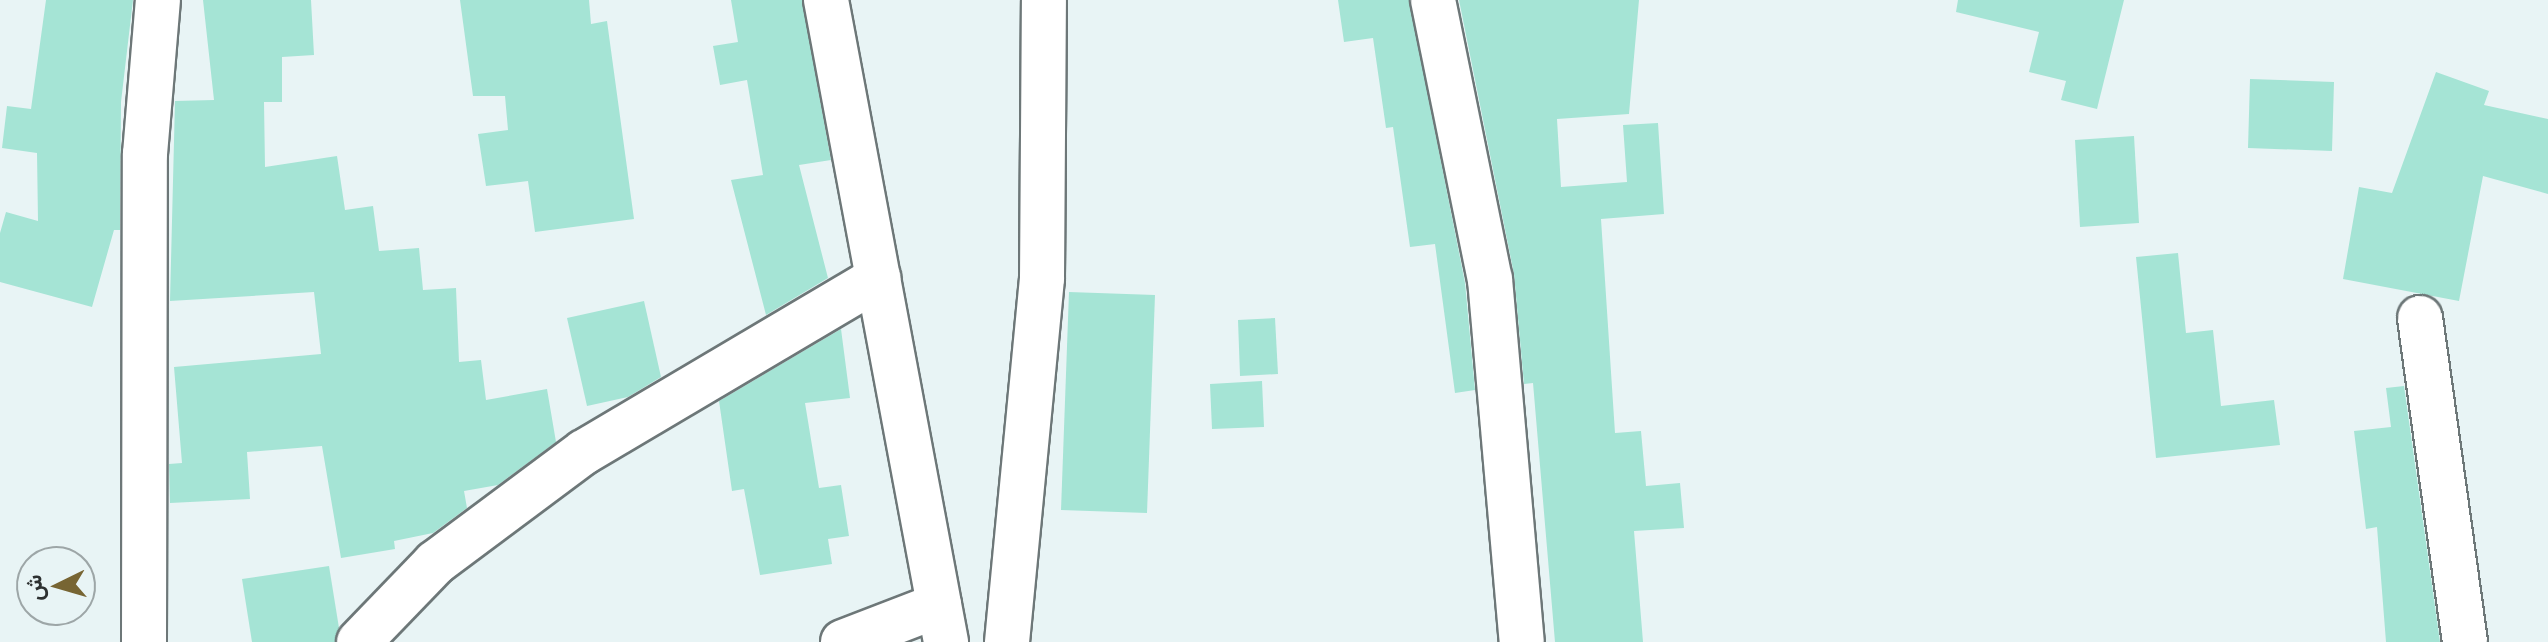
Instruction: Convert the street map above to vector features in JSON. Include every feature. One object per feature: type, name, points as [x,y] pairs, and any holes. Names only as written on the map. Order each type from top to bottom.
[{"type":"street","points":[[144,642],[145,154],[158,0]]},
{"type":"street","points":[[826,0],[942,624],[843,642]]},
{"type":"street","points":[[1007,642],[1042,278],[1044,0]]},
{"type":"street","points":[[1433,0],[1490,279],[1522,642]]},
{"type":"street","points":[[359,642],[435,563],[584,452],[878,278]]},
{"type":"street","points":[[2420,318],[2465,642]]},
{"type":"building","points":[[46,0],[133,0],[121,102],[120,230],[114,230],[92,307],[0,282],[0,233],[6,212],[38,221],[37,153],[2,148],[7,106],[31,109]]},
{"type":"building","points":[[203,0],[311,0],[314,55],[282,57],[282,102],[264,102],[265,167],[337,156],[345,210],[373,206],[379,251],[419,248],[423,290],[456,288],[459,362],[481,360],[486,400],[547,389],[556,442],[498,485],[464,491],[467,508],[433,533],[394,541],[395,549],[341,558],[322,446],[247,452],[250,499],[170,503],[169,464],[182,463],[174,367],[321,354],[314,292],[170,301],[175,101],[214,100]]},
{"type":"building","points":[[460,0],[589,0],[591,24],[607,21],[634,219],[535,232],[528,181],[486,186],[478,134],[508,130],[505,96],[473,96]]},
{"type":"building","points":[[731,0],[802,0],[831,160],[799,165],[828,278],[766,315],[731,180],[763,175],[747,80],[720,85],[713,46],[738,42]]},
{"type":"building","points":[[1338,0],[1409,0],[1465,283],[1475,390],[1455,393],[1435,244],[1410,247],[1393,127],[1386,128],[1373,38],[1344,42]]},
{"type":"building","points":[[1459,0],[1639,0],[1629,114],[1557,119],[1561,187],[1627,182],[1623,125],[1658,123],[1664,214],[1601,219],[1615,433],[1641,431],[1646,486],[1680,483],[1684,528],[1634,531],[1643,642],[1555,642],[1533,383],[1524,384],[1514,274]]},
{"type":"building","points":[[1958,0],[2124,0],[2097,109],[2061,100],[2066,81],[2029,72],[2039,32],[1956,12]]},
{"type":"building","points":[[2436,72],[2489,91],[2484,105],[2548,119],[2548,194],[2483,176],[2459,301],[2343,279],[2359,187],[2392,193]]},
{"type":"building","points":[[2250,79],[2334,82],[2332,151],[2248,148]]},
{"type":"building","points":[[2134,136],[2139,223],[2080,227],[2075,140]]},
{"type":"building","points":[[2178,253],[2186,333],[2213,330],[2221,406],[2274,400],[2280,445],[2156,458],[2136,257]]},
{"type":"building","points":[[1069,292],[1155,295],[1147,513],[1061,510]]},
{"type":"building","points":[[644,301],[661,377],[628,397],[587,406],[567,318]]},
{"type":"building","points":[[1275,318],[1278,374],[1240,376],[1238,320]]},
{"type":"building","points":[[841,329],[850,398],[805,403],[819,488],[841,485],[849,536],[828,539],[832,564],[760,575],[744,489],[732,491],[719,401]]},
{"type":"building","points":[[1262,381],[1264,427],[1212,429],[1210,384]]},
{"type":"building","points":[[2404,386],[2440,642],[2386,642],[2377,527],[2366,529],[2354,431],[2391,427],[2386,388]]},
{"type":"building","points":[[329,566],[339,628],[335,642],[252,642],[242,579]]}]
